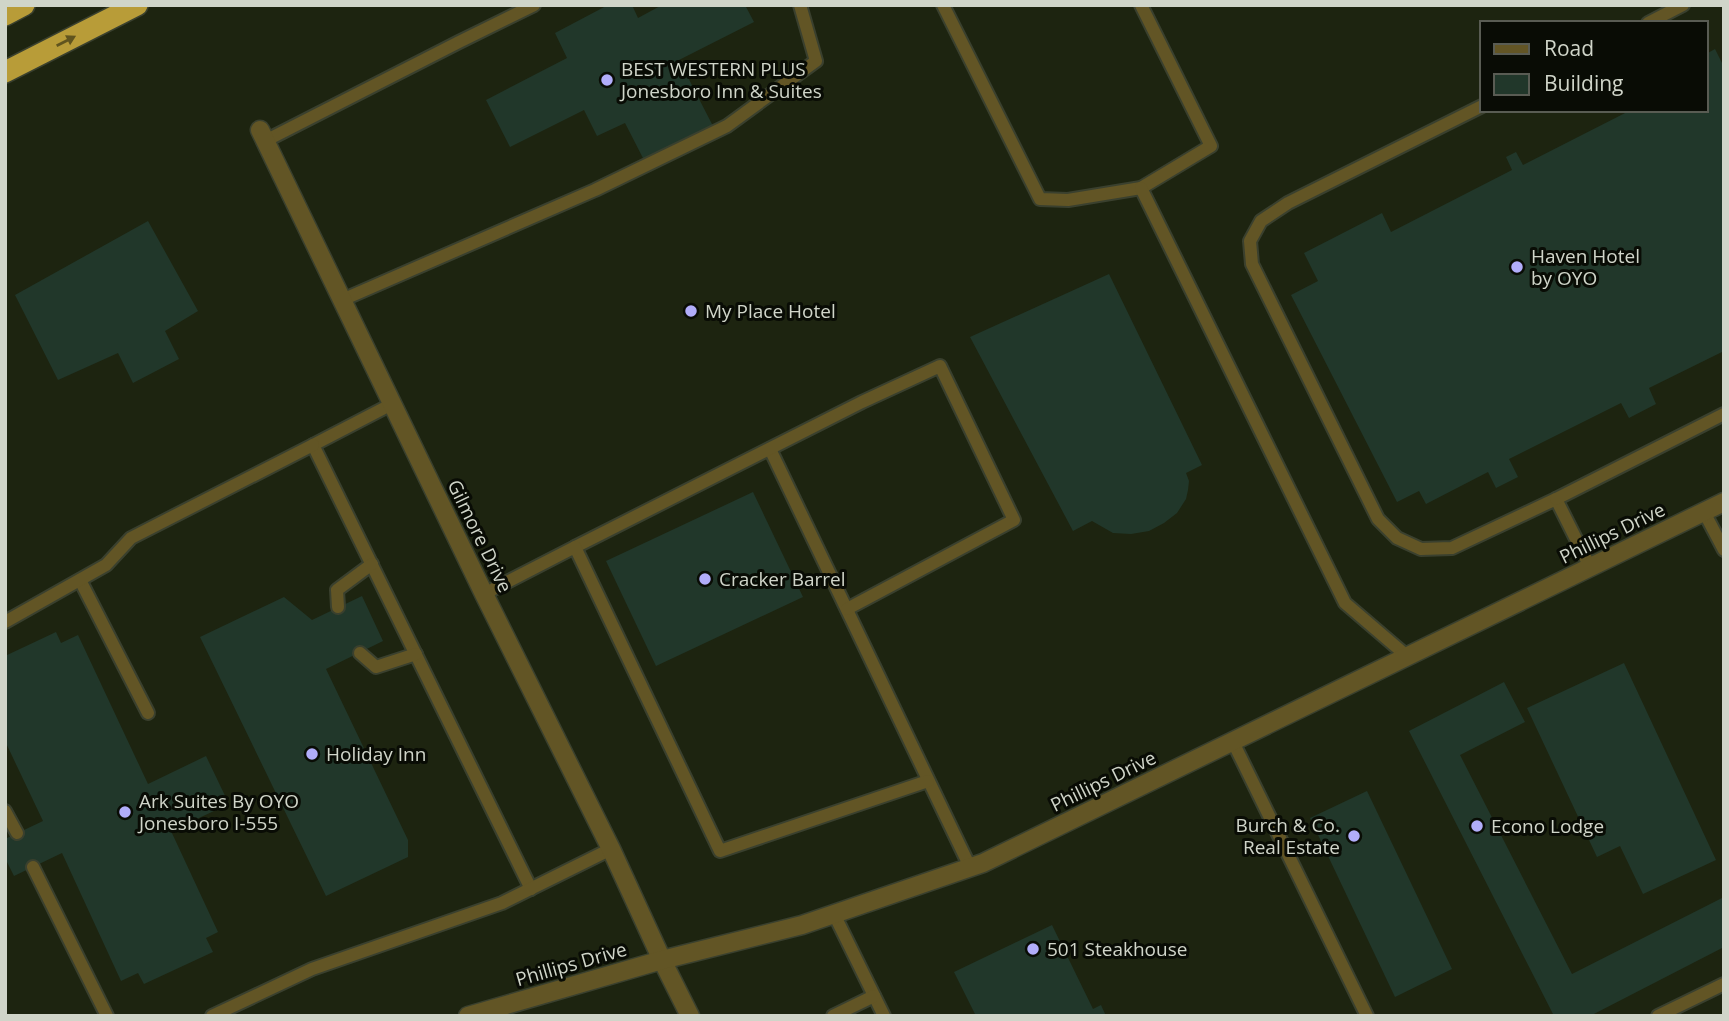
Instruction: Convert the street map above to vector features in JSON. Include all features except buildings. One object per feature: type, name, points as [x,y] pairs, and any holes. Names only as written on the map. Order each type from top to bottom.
[{"type":"highway","points":[[5,15],[24,5]]},
{"type":"highway","points":[[5,72],[137,5]]},
{"type":"street","name":"Gilmore Drive","points":[[263,136],[690,1016]]},
{"type":"street","name":"Phillips Drive","points":[[468,1016],[662,960],[802,925],[996,857],[1724,502]]},
{"type":"lane","points":[[263,136],[534,5]]},
{"type":"lane","points":[[342,300],[595,190],[727,126],[816,61],[800,5]]},
{"type":"lane","points":[[943,5],[1040,199],[1068,200],[1141,188],[1211,146],[1141,5]]},
{"type":"lane","points":[[1652,21],[1684,5]]},
{"type":"lane","points":[[1480,107],[1288,203],[1261,221],[1250,241],[1252,264],[1378,519],[1397,538],[1421,549],[1452,548],[1724,414]]},
{"type":"lane","points":[[1141,188],[1345,603],[1408,657]]},
{"type":"lane","points":[[484,594],[862,402],[940,366],[1014,520],[847,609]]},
{"type":"lane","points":[[5,622],[106,565],[131,538],[393,404]]},
{"type":"lane","points":[[313,445],[531,888]]},
{"type":"lane","points":[[770,449],[970,867]]},
{"type":"lane","points":[[1556,499],[1590,567]]},
{"type":"lane","points":[[1704,512],[1724,550]]},
{"type":"lane","points":[[575,547],[720,851],[928,781]]},
{"type":"lane","points":[[338,607],[337,590],[372,564]]},
{"type":"lane","points":[[80,580],[148,713]]},
{"type":"lane","points":[[360,653],[376,667],[416,654]]},
{"type":"lane","points":[[1233,742],[1367,1016]]},
{"type":"lane","points":[[5,811],[17,834]]},
{"type":"lane","points":[[212,1016],[312,969],[502,903],[611,849]]},
{"type":"lane","points":[[33,867],[107,1016]]},
{"type":"lane","points":[[834,914],[884,1016]]},
{"type":"lane","points":[[1658,1016],[1724,984]]},
{"type":"lane","points":[[833,1016],[874,996]]},
{"type":"place","name":"BEST WESTERN PLUS Jonesboro Inn & Suites","points":[[607,80]]},
{"type":"place","name":"Haven Hotel by OYO","points":[[1517,267]]},
{"type":"place","name":"My Place Hotel","points":[[691,311]]},
{"type":"place","name":"Cracker Barrel","points":[[705,579]]},
{"type":"place","name":"Holiday Inn","points":[[312,754]]},
{"type":"place","name":"Ark Suites By OYO Jonesboro I-555","points":[[125,812]]},
{"type":"place","name":"Econo Lodge","points":[[1477,826]]},
{"type":"place","name":"Burch & Co. Real Estate","points":[[1354,836]]},
{"type":"place","name":"501 Steakhouse","points":[[1033,949]]}]
